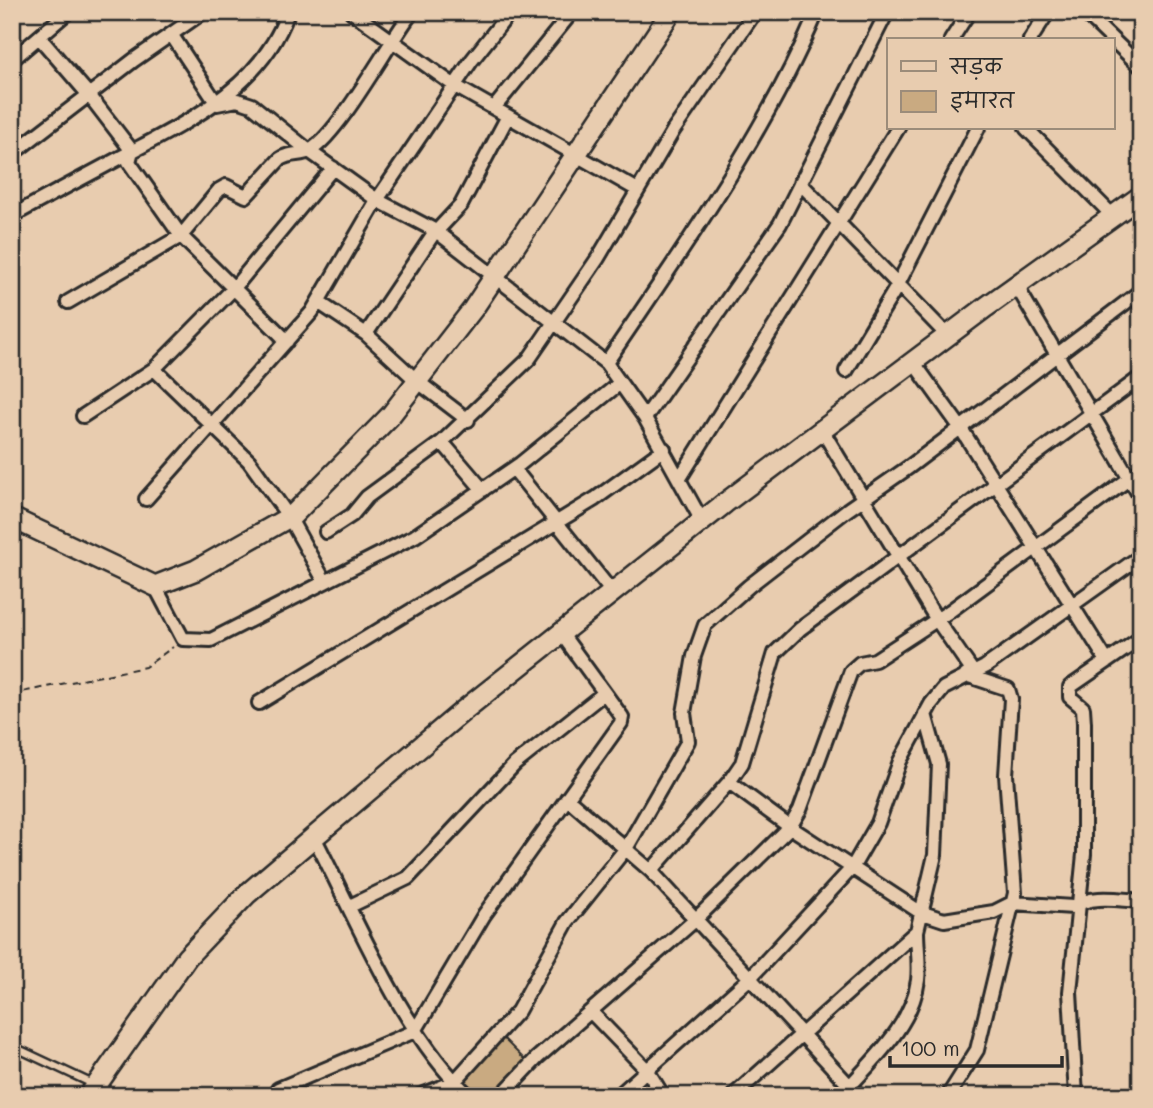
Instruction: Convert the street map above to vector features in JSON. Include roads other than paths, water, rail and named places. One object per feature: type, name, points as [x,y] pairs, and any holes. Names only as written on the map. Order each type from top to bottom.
[{"type":"street","points":[[12,60],[68,12]]},
{"type":"street","points":[[12,154],[203,12]]},
{"type":"street","points":[[12,216],[217,104],[250,73],[281,34],[288,12]]},
{"type":"street","points":[[352,12],[455,86],[636,189]]},
{"type":"street","points":[[68,302],[181,236],[219,190],[226,186],[246,196],[280,159],[309,151],[335,125],[412,12]]},
{"type":"street","points":[[146,499],[288,341],[318,302],[377,200],[455,86],[510,12]]},
{"type":"street","points":[[494,108],[572,12]]},
{"type":"street","points":[[155,586],[196,570],[289,517],[390,416],[495,277],[671,12]]},
{"type":"street","points":[[327,532],[352,515],[367,497],[468,420],[529,359],[598,258],[636,189],[755,12]]},
{"type":"street","points":[[606,363],[730,175],[799,54],[817,12]]},
{"type":"street","points":[[645,418],[780,224],[887,12]]},
{"type":"street","points":[[952,38],[969,12]]},
{"type":"street","points":[[1031,38],[1048,12]]},
{"type":"street","points":[[1084,12],[1111,38]]},
{"type":"street","points":[[171,34],[217,104]]},
{"type":"street","points":[[39,37],[132,151]]},
{"type":"street","points":[[1114,40],[1141,66]]},
{"type":"street","points":[[217,104],[237,100],[253,105],[309,151],[377,200],[436,231],[606,363],[664,449],[702,522]]},
{"type":"street","points":[[366,334],[436,231],[461,205],[508,116]]},
{"type":"street","points":[[680,478],[897,130]]},
{"type":"street","points":[[846,371],[898,285],[977,130]]},
{"type":"street","points":[[1028,130],[1113,216]]},
{"type":"street","points":[[132,151],[129,162],[181,236],[288,341]]},
{"type":"street","points":[[83,416],[154,369],[234,288],[333,168]]},
{"type":"street","points":[[800,183],[948,336]]},
{"type":"street","points":[[92,1090],[187,957],[214,926],[313,837],[561,633],[702,522],[1016,285],[1141,197]]},
{"type":"street","points":[[1016,285],[1141,498]]},
{"type":"street","points":[[419,1096],[454,1082],[518,1011],[567,922],[625,850],[688,741],[684,713],[702,630],[748,586],[1141,292]]},
{"type":"street","points":[[318,302],[366,334],[417,381],[468,420]]},
{"type":"street","points":[[914,363],[960,427],[1107,661]]},
{"type":"street","points":[[154,369],[249,461],[289,517],[325,582]]},
{"type":"street","points":[[651,871],[729,782],[742,763],[775,653],[800,629],[1141,377]]},
{"type":"street","points":[[12,518],[155,586],[183,639],[211,640],[415,536],[514,469],[620,383]]},
{"type":"street","points":[[822,430],[862,500],[900,556],[970,673],[1008,689],[1012,699],[1006,775],[1014,893],[978,1050],[948,1096]]},
{"type":"street","points":[[442,442],[483,490]]},
{"type":"street","points":[[260,703],[595,499],[664,449]]},
{"type":"street","points":[[514,469],[554,523],[612,592]]},
{"type":"street","points":[[501,1096],[537,1058],[592,1013],[694,920],[790,827],[800,810],[851,671],[860,663],[875,660],[937,620],[1141,470]]},
{"type":"street","points":[[618,1096],[749,979],[852,868],[878,823],[900,761],[925,714],[944,688],[1072,605],[1141,556]]},
{"type":"street","points":[[278,1088],[415,1031],[484,915],[621,723],[622,718],[561,633]]},
{"type":"street","points":[[1076,1096],[1070,992],[1084,854],[1084,723],[1083,708],[1070,697],[1070,687],[1141,638]]},
{"type":"street","points":[[350,906],[408,878],[514,764],[603,694]]},
{"type":"street","points":[[844,1091],[900,1027],[913,1004],[919,979],[916,931],[935,855],[939,764],[925,714]]},
{"type":"street","points":[[729,782],[790,827],[920,912],[944,920],[994,912],[1012,903],[1073,907],[1080,902],[1105,898],[1141,901]]},
{"type":"street","points":[[567,798],[651,871],[799,1034],[844,1091],[859,1096]]},
{"type":"street","points":[[313,837],[415,1031],[454,1082],[469,1096]]},
{"type":"street","points":[[733,1096],[916,931]]},
{"type":"street","points":[[592,1013],[647,1070],[663,1096]]},
{"type":"lane","points":[[12,1046],[92,1090]]}]
